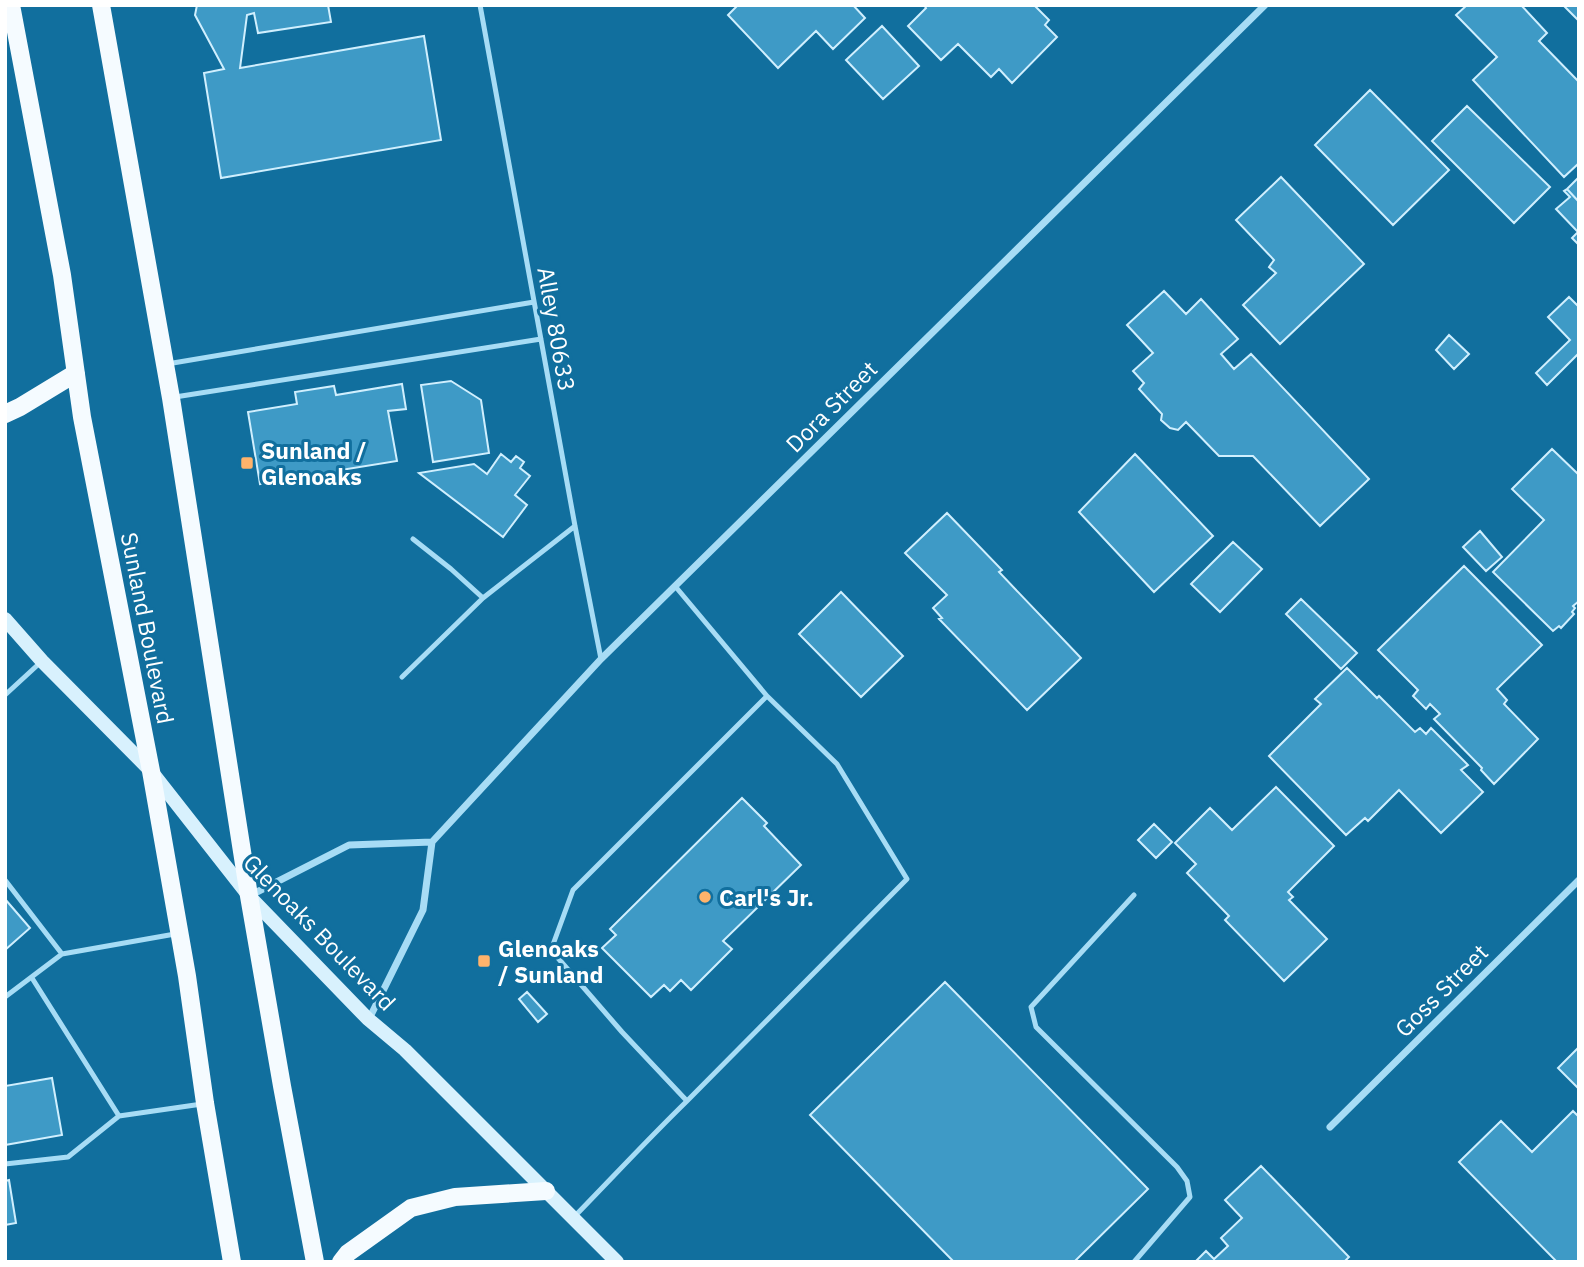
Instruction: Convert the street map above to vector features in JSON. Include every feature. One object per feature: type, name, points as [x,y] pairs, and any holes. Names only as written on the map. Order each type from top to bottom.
[{"type":"main road","name":"Sunland Boulevard","points":[[12,5],[62,275],[87,443],[151,771],[232,1262]]},
{"type":"main road","points":[[101,5],[171,398],[249,896],[316,1262]]},
{"type":"main road","points":[[5,414],[76,373]]},
{"type":"main road","name":"Glenoaks Boulevard","points":[[5,619],[42,661],[151,771],[249,896],[368,1019],[405,1050],[617,1262]]},
{"type":"main road","points":[[341,1262],[348,1253],[411,1208],[455,1197],[546,1191]]},
{"type":"street","name":"Dora Street","points":[[432,842],[601,659],[1265,5]]},
{"type":"street","points":[[249,896],[349,845],[432,842],[423,910],[368,1019]]},
{"type":"street","name":"Goss Street","points":[[1331,1127],[1579,880]]},
{"type":"lane","name":"Alley 80633","points":[[480,5],[601,659]]},
{"type":"lane","points":[[164,364],[534,302]]},
{"type":"lane","points":[[171,398],[541,339]]},
{"type":"lane","points":[[402,677],[483,598],[575,526]]},
{"type":"lane","points":[[412,539],[483,598]]},
{"type":"lane","points":[[574,1217],[907,878],[837,765],[766,696],[675,586]]},
{"type":"lane","points":[[5,695],[42,661]]},
{"type":"lane","points":[[687,1101],[622,1032],[551,950],[573,890],[766,696]]},
{"type":"lane","points":[[5,880],[61,954]]},
{"type":"lane","points":[[1133,1262],[1190,1198],[1187,1181],[1177,1167],[1036,1027],[1031,1007],[1134,895]]},
{"type":"lane","points":[[5,997],[61,954],[179,933]]},
{"type":"lane","points":[[32,978],[119,1116]]},
{"type":"lane","points":[[5,1164],[68,1157],[119,1116],[205,1103]]},
{"type":"building","points":[[197,5],[328,5],[331,22],[258,33],[254,13],[247,15],[240,68],[424,36],[441,140],[221,178],[204,73],[224,69],[195,15]]},
{"type":"building","points":[[738,5],[853,5],[865,18],[833,49],[816,31],[778,68],[728,15]]},
{"type":"building","points":[[924,5],[1034,5],[1049,20],[1045,25],[1057,37],[1012,83],[999,69],[991,77],[958,44],[941,60],[908,26],[926,8]]},
{"type":"building","points":[[1467,5],[1521,5],[1547,33],[1539,41],[1579,82],[1579,163],[1564,177],[1473,80],[1497,57],[1456,15]]},
{"type":"building","points":[[1563,5],[1579,5],[1579,21]]},
{"type":"building","points":[[882,26],[919,66],[883,99],[846,60]]},
{"type":"building","points":[[1370,90],[1449,170],[1393,225],[1315,145]]},
{"type":"building","points":[[1467,106],[1550,187],[1514,223],[1432,141]]},
{"type":"building","points":[[1281,177],[1364,264],[1280,344],[1243,305],[1276,273],[1269,267],[1274,260],[1236,220]]},
{"type":"building","points":[[1578,178],[1579,180],[1579,202],[1567,189]]},
{"type":"building","points":[[1567,189],[1579,202],[1579,245],[1572,238],[1578,232],[1556,209],[1570,197],[1564,191]]},
{"type":"building","points":[[1164,291],[1186,314],[1201,299],[1238,339],[1221,354],[1234,369],[1251,354],[1369,479],[1320,526],[1253,456],[1219,456],[1186,422],[1178,430],[1170,428],[1161,420],[1162,414],[1139,389],[1144,383],[1133,371],[1153,353],[1127,325]]},
{"type":"building","points":[[1569,297],[1579,307],[1579,353],[1547,385],[1536,373],[1570,340],[1548,317]]},
{"type":"building","points":[[1449,335],[1469,354],[1454,369],[1436,350]]},
{"type":"building","points":[[451,381],[481,400],[489,453],[433,462],[421,385]]},
{"type":"building","points":[[402,384],[406,409],[388,411],[397,461],[341,470],[342,472],[304,480],[304,477],[260,484],[248,412],[297,404],[295,392],[334,386],[336,395]]},
{"type":"building","points":[[1552,449],[1579,475],[1579,601],[1573,606],[1574,614],[1561,628],[1559,626],[1553,631],[1493,572],[1544,520],[1512,489]]},
{"type":"building","points":[[501,454],[511,462],[516,456],[524,462],[520,468],[530,476],[515,495],[527,505],[503,537],[419,473],[474,464],[487,474]]},
{"type":"building","points":[[1135,454],[1213,536],[1154,592],[1079,512]]},
{"type":"building","points":[[947,513],[1081,658],[1027,710],[939,619],[942,618],[933,608],[947,595],[905,553]]},
{"type":"building","points":[[1480,531],[1502,557],[1486,571],[1463,547]]},
{"type":"building","points":[[1233,542],[1262,569],[1220,612],[1191,584]]},
{"type":"building","points":[[1464,566],[1542,645],[1497,689],[1507,700],[1504,704],[1538,739],[1494,784],[1434,719],[1440,714],[1430,704],[1426,709],[1413,696],[1418,690],[1378,650]]},
{"type":"building","points":[[841,592],[903,656],[861,697],[799,634]]},
{"type":"building","points":[[1301,599],[1357,653],[1341,669],[1286,614]]},
{"type":"building","points":[[1347,668],[1415,732],[1420,728],[1426,734],[1431,728],[1468,765],[1461,770],[1483,792],[1441,833],[1399,790],[1368,821],[1365,818],[1346,835],[1269,756],[1321,704],[1315,699]]},
{"type":"building","points":[[1276,787],[1334,846],[1288,892],[1293,897],[1289,900],[1327,939],[1284,981],[1225,920],[1229,916],[1187,873],[1196,864],[1175,843],[1210,808],[1232,830]]},
{"type":"building","name":"Carl's Jr.","points":[[742,798],[767,823],[764,826],[801,865],[723,941],[732,949],[691,990],[681,980],[670,991],[664,985],[651,997],[602,948],[616,935],[610,929]]},
{"type":"building","points":[[1154,824],[1172,842],[1156,858],[1138,840]]},
{"type":"building","points":[[5,899],[30,928],[5,950]]},
{"type":"building","points":[[945,982],[1148,1189],[1074,1262],[954,1262],[810,1115]]},
{"type":"building","points":[[527,992],[547,1014],[538,1022],[519,999]]},
{"type":"building","points":[[1579,1047],[1579,1089],[1558,1068]]},
{"type":"building","points":[[52,1078],[62,1135],[5,1145],[5,1086]]},
{"type":"building","points":[[1573,1111],[1579,1117],[1579,1260],[1557,1262],[1459,1162],[1501,1121],[1532,1152]]},
{"type":"building","points":[[1261,1166],[1349,1257],[1344,1262],[1195,1262],[1206,1251],[1214,1259],[1228,1246],[1221,1238],[1242,1218],[1225,1200]]},
{"type":"building","points":[[9,1180],[16,1223],[5,1225],[5,1181]]},
{"type":"place","name":"Sunland / Glenoaks","points":[[247,463]]},
{"type":"place","name":"Carl's Jr.","points":[[705,897]]},
{"type":"place","name":"Glenoaks / Sunland","points":[[484,961]]}]
